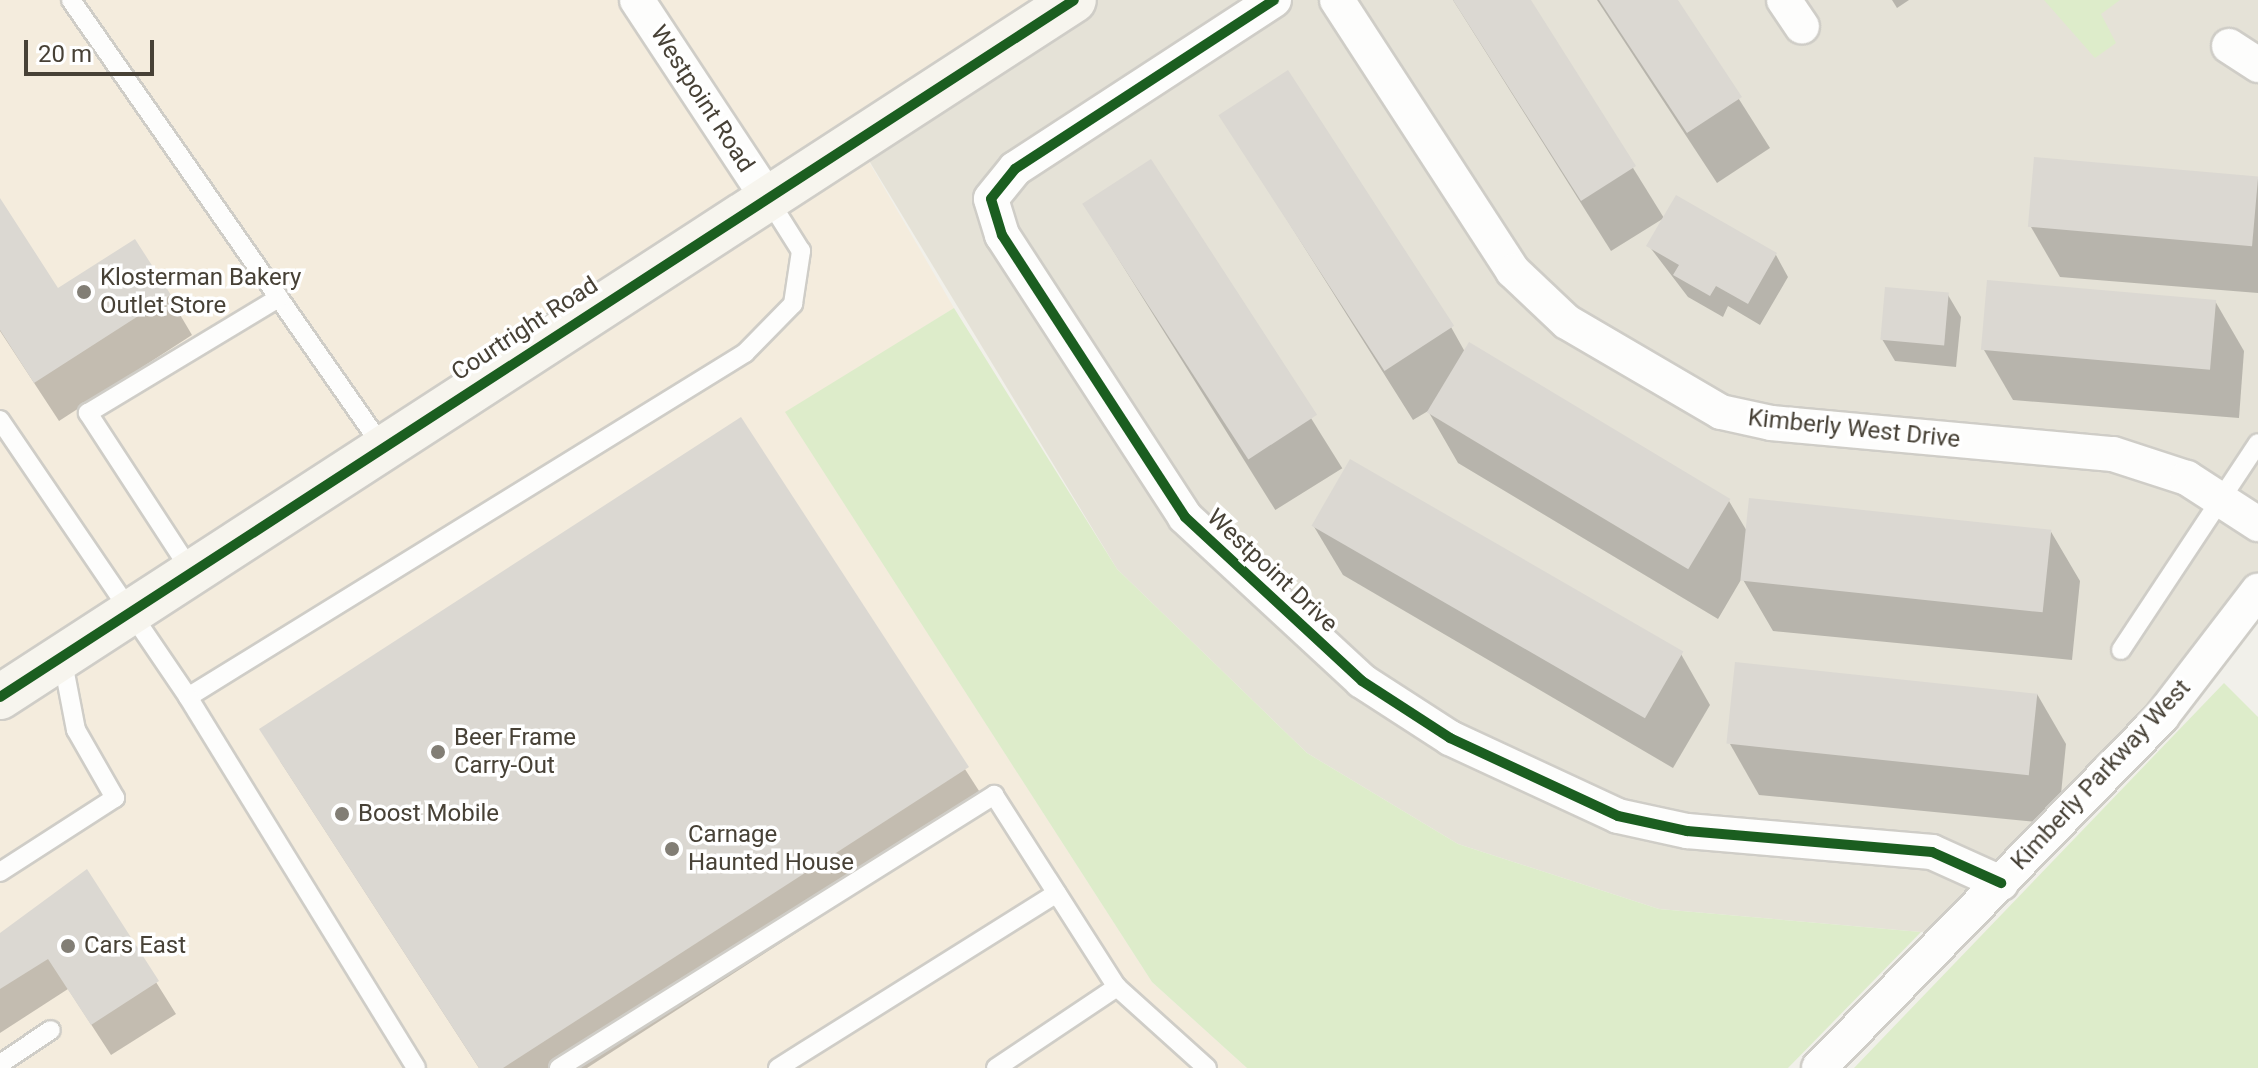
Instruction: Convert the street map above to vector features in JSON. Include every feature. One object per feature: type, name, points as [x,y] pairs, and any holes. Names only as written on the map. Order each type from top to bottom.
[{"type":"street","name":"Westpoint Road","points":[[637,0],[767,197]]},
{"type":"street","name":"Courtright Road","points":[[0,697],[382,446],[1074,0]]},
{"type":"street","name":"Westpoint Drive","points":[[1274,0],[1015,169],[991,199],[1002,235],[1185,517],[1362,681],[1450,738],[1618,816],[1687,831],[1932,852],[2001,883]]},
{"type":"street","name":"Kimberly West Drive","points":[[1337,0],[1513,271],[1567,322],[1721,412],[1771,423],[2113,454],[2187,478],[2258,524]]},
{"type":"street","points":[[2229,46],[2258,65]]},
{"type":"street","name":"Kimberly Parkway West","points":[[1819,1068],[2162,716],[2258,591]]},
{"type":"lane","points":[[71,0],[382,446]]},
{"type":"lane","points":[[188,697],[745,353],[793,304],[801,251],[767,197]]},
{"type":"lane","points":[[191,571],[88,413],[279,298]]},
{"type":"lane","points":[[0,420],[125,614],[188,697],[416,1068]]},
{"type":"lane","points":[[2121,650],[2258,443]]},
{"type":"lane","points":[[0,872],[115,798],[76,730],[61,656]]},
{"type":"lane","points":[[559,1068],[994,795],[1117,987],[1206,1068]]},
{"type":"lane","points":[[778,1068],[1057,893]]},
{"type":"lane","points":[[996,1068],[1117,987]]},
{"type":"lane","points":[[0,1064],[51,1030]]},
{"type":"shaded area","points":[[0,0],[1065,0],[854,136],[954,308],[786,413],[1152,982],[1247,1068],[0,1068]]},
{"type":"shaded area","points":[[1065,0],[2258,0],[2258,595],[1965,926],[1921,932],[1659,909],[1458,844],[1307,753],[1117,569],[854,136]]},
{"type":"green space","points":[[2044,0],[2120,0],[2101,14],[2116,43],[2095,58]]},
{"type":"green space","points":[[954,308],[1117,569],[1307,753],[1458,844],[1659,909],[1921,932],[1788,1068],[1247,1068],[1152,982],[785,412]]},
{"type":"green space","points":[[2224,683],[2258,717],[2258,1068],[1854,1068]]},
{"type":"building","points":[[1453,0],[1531,0],[1636,166],[1581,201]]},
{"type":"building","points":[[1599,0],[1678,0],[1742,97],[1687,133]]},
{"type":"building","points":[[1288,70],[1454,326],[1385,371],[1218,115]]},
{"type":"building","points":[[2034,157],[2258,177],[2252,246],[2028,227]]},
{"type":"building","points":[[1151,159],[1317,415],[1248,459],[1082,204]]},
{"type":"building","points":[[1676,195],[1777,253],[1748,304],[1716,286],[1710,296],[1673,275],[1679,265],[1646,246]]},
{"type":"building","name":"Klosterman Bakery Outlet Store","points":[[0,198],[58,288],[135,239],[171,295],[34,383],[0,330]]},
{"type":"building","points":[[1987,280],[2216,300],[2210,370],[1981,350]]},
{"type":"building","points":[[1885,287],[1949,293],[1944,345],[1880,340]]},
{"type":"building","points":[[1469,342],[1730,499],[1688,569],[1427,412]]},
{"type":"building","points":[[741,417],[969,767],[503,1068],[479,1068],[259,729]]},
{"type":"building","points":[[1350,459],[1683,652],[1645,718],[1312,526]]},
{"type":"building","points":[[1749,498],[2051,530],[2043,612],[1740,581]]},
{"type":"building","points":[[1735,662],[2037,694],[2029,775],[1726,744]]},
{"type":"building","name":"Cars East","points":[[87,869],[159,981],[91,1025],[48,959],[0,989],[0,933]]},
{"type":"cycle path","points":[[0,697],[1074,0]]},
{"type":"cycle path","points":[[1274,0],[1015,169],[991,199],[1002,235],[1185,517],[1362,681],[1450,738],[1618,816],[1687,831],[1932,852],[2001,883]]},
{"type":"place","name":"Klosterman Bakery Outlet Store","points":[[84,292]]},
{"type":"place","name":"Beer Frame Carry-Out","points":[[438,752]]},
{"type":"place","name":"Boost Mobile","points":[[342,814]]},
{"type":"place","name":"Carnage Haunted House","points":[[672,849]]},
{"type":"place","name":"Cars East","points":[[68,946]]}]
